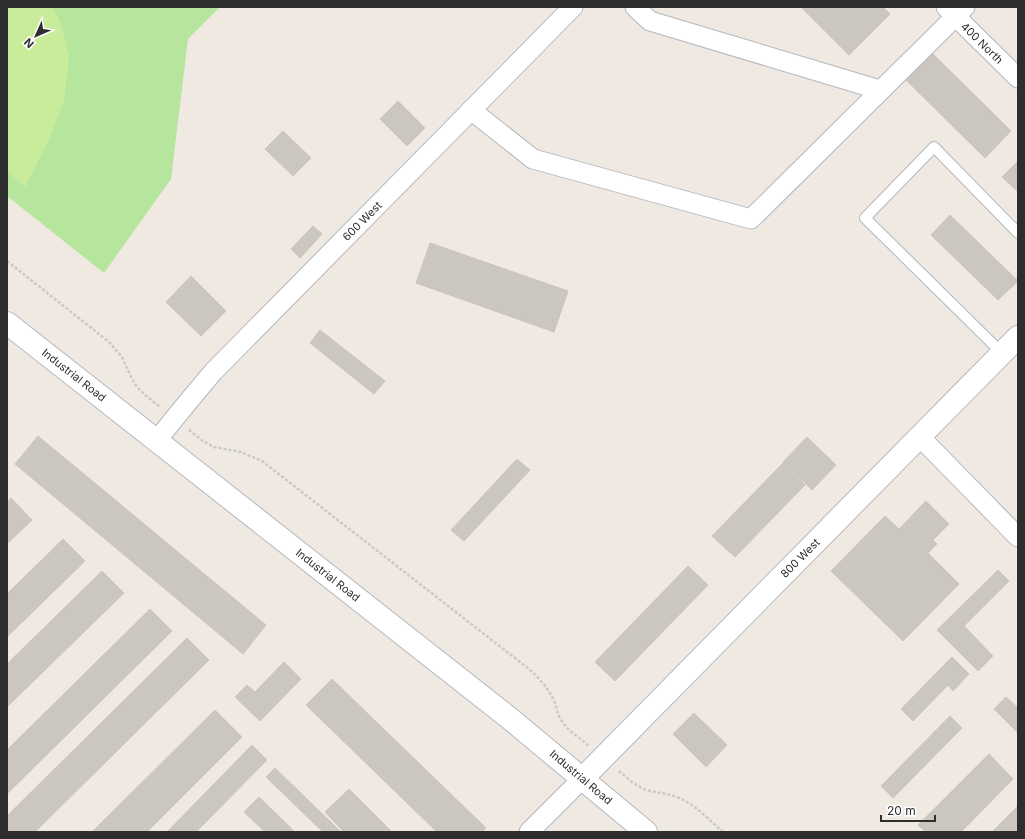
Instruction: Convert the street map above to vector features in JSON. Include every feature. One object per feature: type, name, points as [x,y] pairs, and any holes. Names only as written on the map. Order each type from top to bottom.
[{"type":"street","name":"600 West","points":[[157,440],[213,372],[573,7]]},
{"type":"street","points":[[636,7],[650,21],[880,90]]},
{"type":"street","points":[[471,110],[533,159],[751,219],[880,90],[955,10]]},
{"type":"street","name":"400 North","points":[[955,10],[1018,78]]},
{"type":"street","name":"Industrial Road","points":[[7,323],[502,712],[646,832]]},
{"type":"street","name":"800 West","points":[[583,778],[1018,337]]},
{"type":"street","points":[[920,437],[1018,537]]},
{"type":"street","points":[[529,832],[583,778]]},
{"type":"lane","points":[[1002,353],[865,218],[934,147],[1018,233]]},
{"type":"path","points":[[7,261],[108,342],[122,357],[137,387],[154,402]]},
{"type":"path","points":[[199,439],[214,447],[241,452],[262,461],[516,659],[539,678],[552,696],[560,718],[569,729],[583,741]]},
{"type":"path","points":[[627,778],[646,790],[669,794],[680,798],[698,810],[723,832]]},
{"type":"green space","points":[[7,7],[220,7],[188,39],[171,179],[104,273],[7,196]]},
{"type":"green space","points":[[7,7],[52,7],[59,18],[69,55],[64,101],[48,142],[25,187],[7,171]]},
{"type":"building","points":[[801,7],[883,7],[890,14],[849,55]]},
{"type":"building","points":[[928,49],[1011,131],[985,158],[902,76]]},
{"type":"building","points":[[398,101],[425,128],[407,146],[380,119]]},
{"type":"building","points":[[283,131],[311,158],[293,176],[265,149]]},
{"type":"building","points":[[1018,161],[1018,192],[1002,177]]},
{"type":"building","points":[[950,215],[1018,281],[998,300],[931,235]]},
{"type":"building","points":[[313,226],[322,234],[300,258],[291,249]]},
{"type":"building","points":[[430,243],[568,291],[554,332],[416,283]]},
{"type":"building","points":[[191,276],[226,311],[201,336],[166,302]]},
{"type":"building","points":[[320,330],[385,381],[374,394],[310,343]]},
{"type":"building","points":[[38,436],[266,625],[243,654],[15,464]]},
{"type":"building","points":[[807,437],[836,465],[812,490],[783,462]]},
{"type":"building","points":[[517,459],[530,470],[464,541],[451,530]]},
{"type":"building","points":[[783,463],[805,485],[735,557],[712,536]]},
{"type":"building","points":[[11,498],[32,520],[7,544],[7,503]]},
{"type":"building","points":[[926,501],[949,524],[933,540],[937,544],[928,553],[959,584],[903,641],[831,571],[885,516],[899,529]]},
{"type":"building","points":[[63,539],[85,561],[7,637],[7,594]]},
{"type":"building","points":[[688,566],[708,585],[615,681],[595,662]]},
{"type":"building","points":[[998,570],[1009,581],[964,626],[993,656],[978,671],[937,630]]},
{"type":"building","points":[[102,571],[124,593],[7,707],[7,664]]},
{"type":"building","points":[[150,609],[172,631],[7,794],[7,750]]},
{"type":"building","points":[[187,638],[209,660],[35,832],[7,832],[7,816]]},
{"type":"building","points":[[952,657],[969,674],[953,691],[948,685],[913,721],[901,709]]},
{"type":"building","points":[[284,662],[301,679],[260,721],[235,697],[247,685],[255,692]]},
{"type":"building","points":[[332,679],[486,828],[482,832],[437,832],[306,705]]},
{"type":"building","points":[[1006,697],[1018,708],[1018,733],[994,709]]},
{"type":"building","points":[[215,710],[242,737],[147,832],[92,832]]},
{"type":"building","points":[[694,713],[727,745],[706,767],[673,734]]},
{"type":"building","points":[[950,716],[962,728],[893,798],[881,786]]},
{"type":"building","points":[[252,745],[267,760],[196,832],[167,832]]},
{"type":"building","points":[[989,754],[1013,779],[961,832],[926,832],[918,825]]},
{"type":"building","points":[[275,768],[341,832],[323,832],[266,777]]},
{"type":"building","points":[[349,789],[392,832],[344,832],[325,812]]},
{"type":"building","points":[[259,797],[295,832],[265,832],[244,812]]},
{"type":"building","points":[[1018,806],[1018,832],[992,832]]}]
